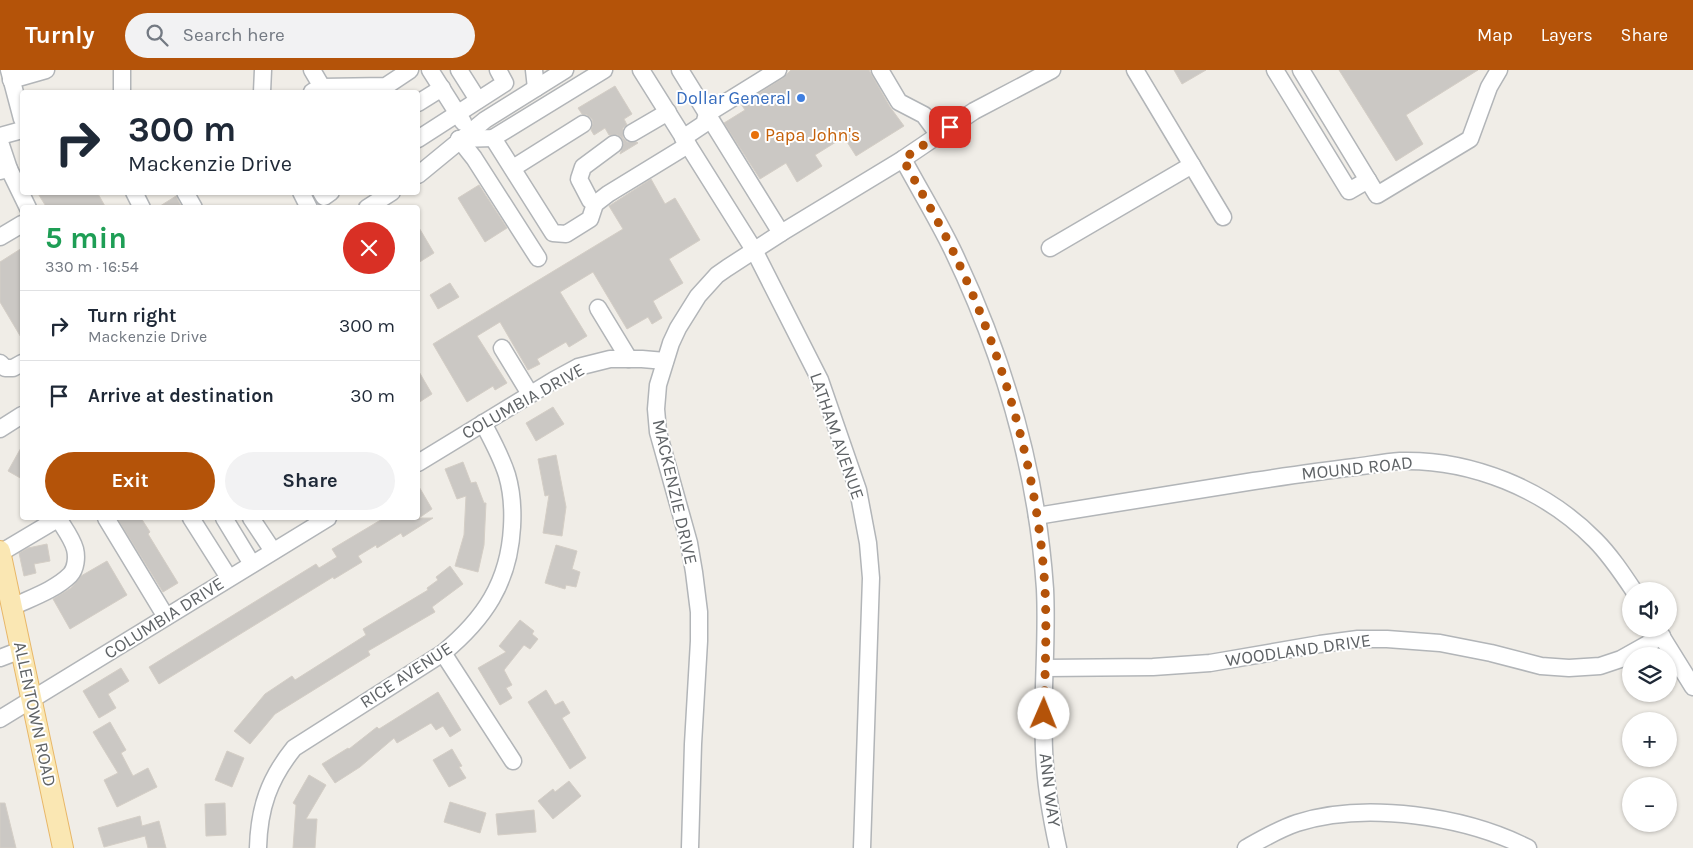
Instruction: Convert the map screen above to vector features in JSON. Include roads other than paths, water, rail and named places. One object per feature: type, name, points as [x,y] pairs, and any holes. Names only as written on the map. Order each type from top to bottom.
[{"type":"main road","name":"ALLENTOWN ROAD","points":[[1,559],[7,604],[21,650],[63,848]]},
{"type":"street","points":[[20,112],[10,75],[46,70]]},
{"type":"street","points":[[122,70],[122,90]]},
{"type":"street","points":[[262,90],[263,70]]},
{"type":"street","points":[[312,70],[317,90],[380,89],[410,70]]},
{"type":"street","points":[[430,70],[458,114],[474,158],[538,258]]},
{"type":"street","points":[[459,70],[478,100]]},
{"type":"street","points":[[420,138],[505,83],[498,70]]},
{"type":"street","points":[[534,70],[536,88]]},
{"type":"street","points":[[420,173],[485,120],[564,70]]},
{"type":"street","points":[[465,136],[494,138],[604,70]]},
{"type":"street","name":"LATHAM AVENUE","points":[[641,70],[754,250],[820,380],[858,490],[868,543],[871,578],[862,848]]},
{"type":"street","points":[[680,70],[781,233]]},
{"type":"street","points":[[494,138],[553,233],[566,234],[590,219],[595,204],[656,165],[686,141],[704,124],[707,114],[778,70]]},
{"type":"street","points":[[880,70],[899,102],[924,115],[938,134]]},
{"type":"street","name":"MACKENZIE DRIVE","points":[[690,848],[699,612],[689,542],[658,432],[656,409],[658,385],[678,328],[698,296],[717,275],[781,233],[903,159],[974,111],[1052,70]]},
{"type":"street","points":[[1136,70],[1223,217]]},
{"type":"street","points":[[1275,70],[1349,191],[1368,180]]},
{"type":"street","points":[[1301,70],[1377,195],[1470,139],[1489,87],[1499,70]]},
{"type":"street","points":[[420,102],[442,88]]},
{"type":"street","points":[[632,134],[668,112]]},
{"type":"street","points":[[513,168],[583,124]]},
{"type":"street","points":[[0,136],[20,131]]},
{"type":"street","points":[[0,142],[4,170],[26,205]]},
{"type":"street","points":[[595,204],[590,200],[579,179],[583,166],[614,144]]},
{"type":"street","name":"ANN WAY","points":[[903,159],[951,248],[1001,368],[1023,445],[1037,516],[1045,589],[1045,766],[1048,795],[1058,848]]},
{"type":"street","points":[[1050,248],[1192,164]]},
{"type":"street","points":[[372,205],[387,195]]},
{"type":"street","points":[[0,237],[20,225]]},
{"type":"street","points":[[598,308],[629,359]]},
{"type":"street","points":[[502,348],[530,394]]},
{"type":"street","name":"COLUMBIA DRIVE","points":[[420,462],[530,394],[578,367],[610,359],[665,361]]},
{"type":"street","points":[[0,363],[5,368],[13,368],[20,364]]},
{"type":"street","points":[[0,429],[20,416]]},
{"type":"street","name":"RICE AVENUE","points":[[258,848],[265,799],[277,771],[294,748],[443,654],[476,622],[489,605],[504,573],[511,547],[512,508],[507,477],[501,457],[483,423]]},
{"type":"street","name":"MOUND ROAD","points":[[1037,516],[1298,474],[1399,461],[1433,462],[1479,471],[1545,501],[1582,527],[1596,540],[1628,582]]},
{"type":"street","points":[[1,559],[56,520]]},
{"type":"street","points":[[7,604],[49,589],[71,574],[75,567],[75,550],[72,540],[60,520]]},
{"type":"street","points":[[107,520],[166,617]]},
{"type":"street","points":[[192,520],[229,578]]},
{"type":"street","points":[[225,520],[252,564]]},
{"type":"street","points":[[252,520],[273,552]]},
{"type":"street","name":"COLUMBIA DRIVE","points":[[0,719],[325,520]]},
{"type":"street","name":"WOODLAND DRIVE","points":[[1045,668],[1153,667],[1210,663],[1358,639],[1440,643],[1491,653],[1541,666],[1569,668],[1600,666],[1621,659],[1654,637]]},
{"type":"street","points":[[1662,637],[1693,687]]},
{"type":"street","points":[[0,658],[21,650]]},
{"type":"street","points":[[443,654],[513,761]]},
{"type":"street","points":[[1246,848],[1275,832],[1297,823],[1349,814],[1444,819],[1483,829],[1528,848]]},
{"type":"place","name":"Dollar General","points":[[801,98]]},
{"type":"place","name":"Papa John's","points":[[755,135]]}]
